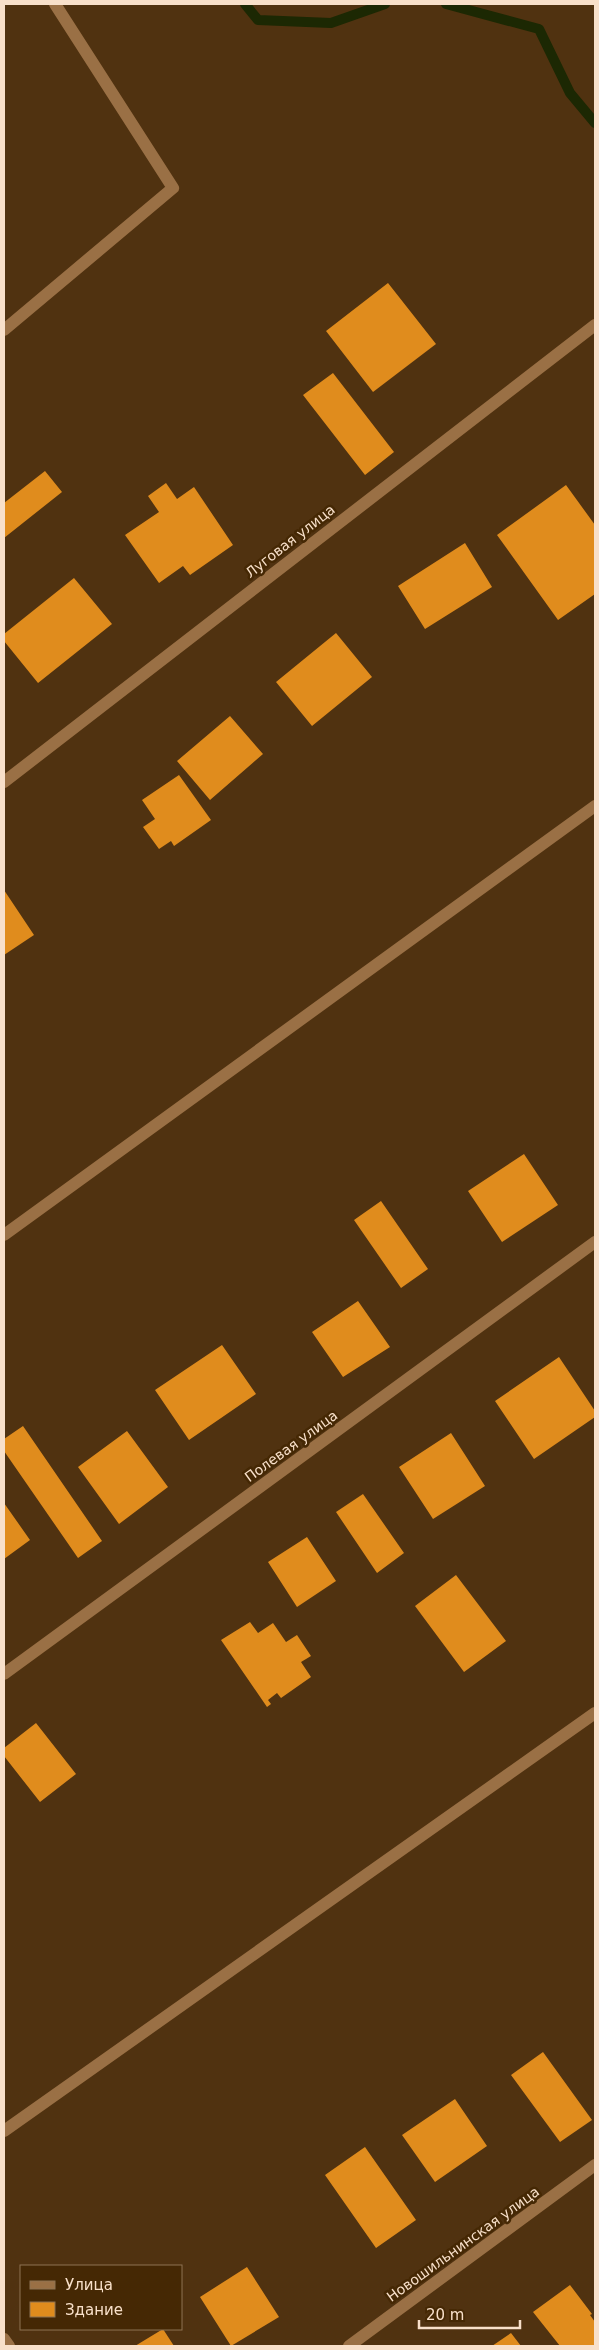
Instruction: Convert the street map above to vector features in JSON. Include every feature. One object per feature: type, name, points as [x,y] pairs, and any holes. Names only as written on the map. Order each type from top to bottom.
[{"type":"street","points":[[4,330],[173,188],[55,4]]},
{"type":"street","name":"Луговая улица","points":[[4,782],[595,324]]},
{"type":"street","points":[[4,1235],[595,806]]},
{"type":"street","name":"Полевая улица","points":[[4,1674],[595,1242]]},
{"type":"street","points":[[4,2131],[595,1713]]},
{"type":"street","name":"Новошильнинская улица","points":[[349,2346],[595,2165]]},
{"type":"street","points":[[4,2339],[9,2346]]},
{"type":"building","points":[[388,283],[436,344],[373,392],[326,331]]},
{"type":"building","points":[[333,373],[394,452],[365,475],[303,395]]},
{"type":"building","points":[[45,471],[62,492],[4,538],[4,503]]},
{"type":"building","points":[[166,483],[177,499],[194,487],[233,545],[190,575],[183,566],[159,583],[125,535],[159,512],[148,496]]},
{"type":"building","points":[[566,485],[595,525],[595,594],[558,620],[497,535]]},
{"type":"building","points":[[465,543],[492,587],[425,629],[398,586]]},
{"type":"building","points":[[74,578],[112,624],[38,683],[4,641],[4,634]]},
{"type":"building","points":[[336,633],[372,677],[312,726],[276,682]]},
{"type":"building","points":[[230,716],[263,754],[210,800],[177,761]]},
{"type":"building","points":[[179,775],[211,820],[174,846],[171,841],[159,849],[143,827],[155,819],[142,800]]},
{"type":"building","points":[[4,890],[34,935],[4,955]]},
{"type":"building","points":[[524,1154],[558,1205],[502,1242],[468,1191]]},
{"type":"building","points":[[381,1201],[428,1269],[401,1288],[354,1220]]},
{"type":"building","points":[[358,1301],[390,1347],[343,1377],[312,1332]]},
{"type":"building","points":[[222,1345],[256,1394],[189,1440],[155,1390]]},
{"type":"building","points":[[559,1357],[595,1411],[595,1417],[534,1459],[495,1401]]},
{"type":"building","points":[[23,1426],[102,1541],[78,1558],[4,1451],[4,1439]]},
{"type":"building","points":[[127,1431],[168,1487],[119,1524],[78,1467]]},
{"type":"building","points":[[451,1433],[485,1486],[433,1519],[399,1467]]},
{"type":"building","points":[[363,1494],[404,1553],[377,1573],[336,1512]]},
{"type":"building","points":[[4,1503],[30,1540],[4,1559]]},
{"type":"building","points":[[307,1537],[336,1581],[297,1607],[268,1562]]},
{"type":"building","points":[[456,1575],[506,1641],[464,1672],[415,1606]]},
{"type":"building","points":[[250,1622],[258,1633],[273,1623],[286,1642],[297,1635],[311,1656],[301,1662],[311,1677],[281,1698],[277,1693],[268,1700],[271,1704],[267,1707],[221,1640]]},
{"type":"building","points":[[36,1723],[76,1774],[40,1802],[4,1756],[4,1748]]},
{"type":"building","points":[[543,2052],[592,2120],[560,2142],[511,2075]]},
{"type":"building","points":[[455,2099],[487,2146],[435,2182],[402,2135]]},
{"type":"building","points":[[365,2147],[416,2220],[376,2248],[325,2175]]},
{"type":"building","points":[[247,2267],[279,2317],[231,2346],[200,2297]]},
{"type":"building","points":[[570,2285],[592,2314],[590,2315],[595,2322],[595,2346],[560,2346],[533,2312]]},
{"type":"building","points":[[164,2330],[174,2346],[135,2346]]},
{"type":"building","points":[[511,2333],[521,2346],[492,2346]]},
{"type":"waterway","points":[[245,4],[258,20],[331,23],[385,4]]},
{"type":"waterway","points":[[446,4],[539,29],[570,93],[595,123]]}]
